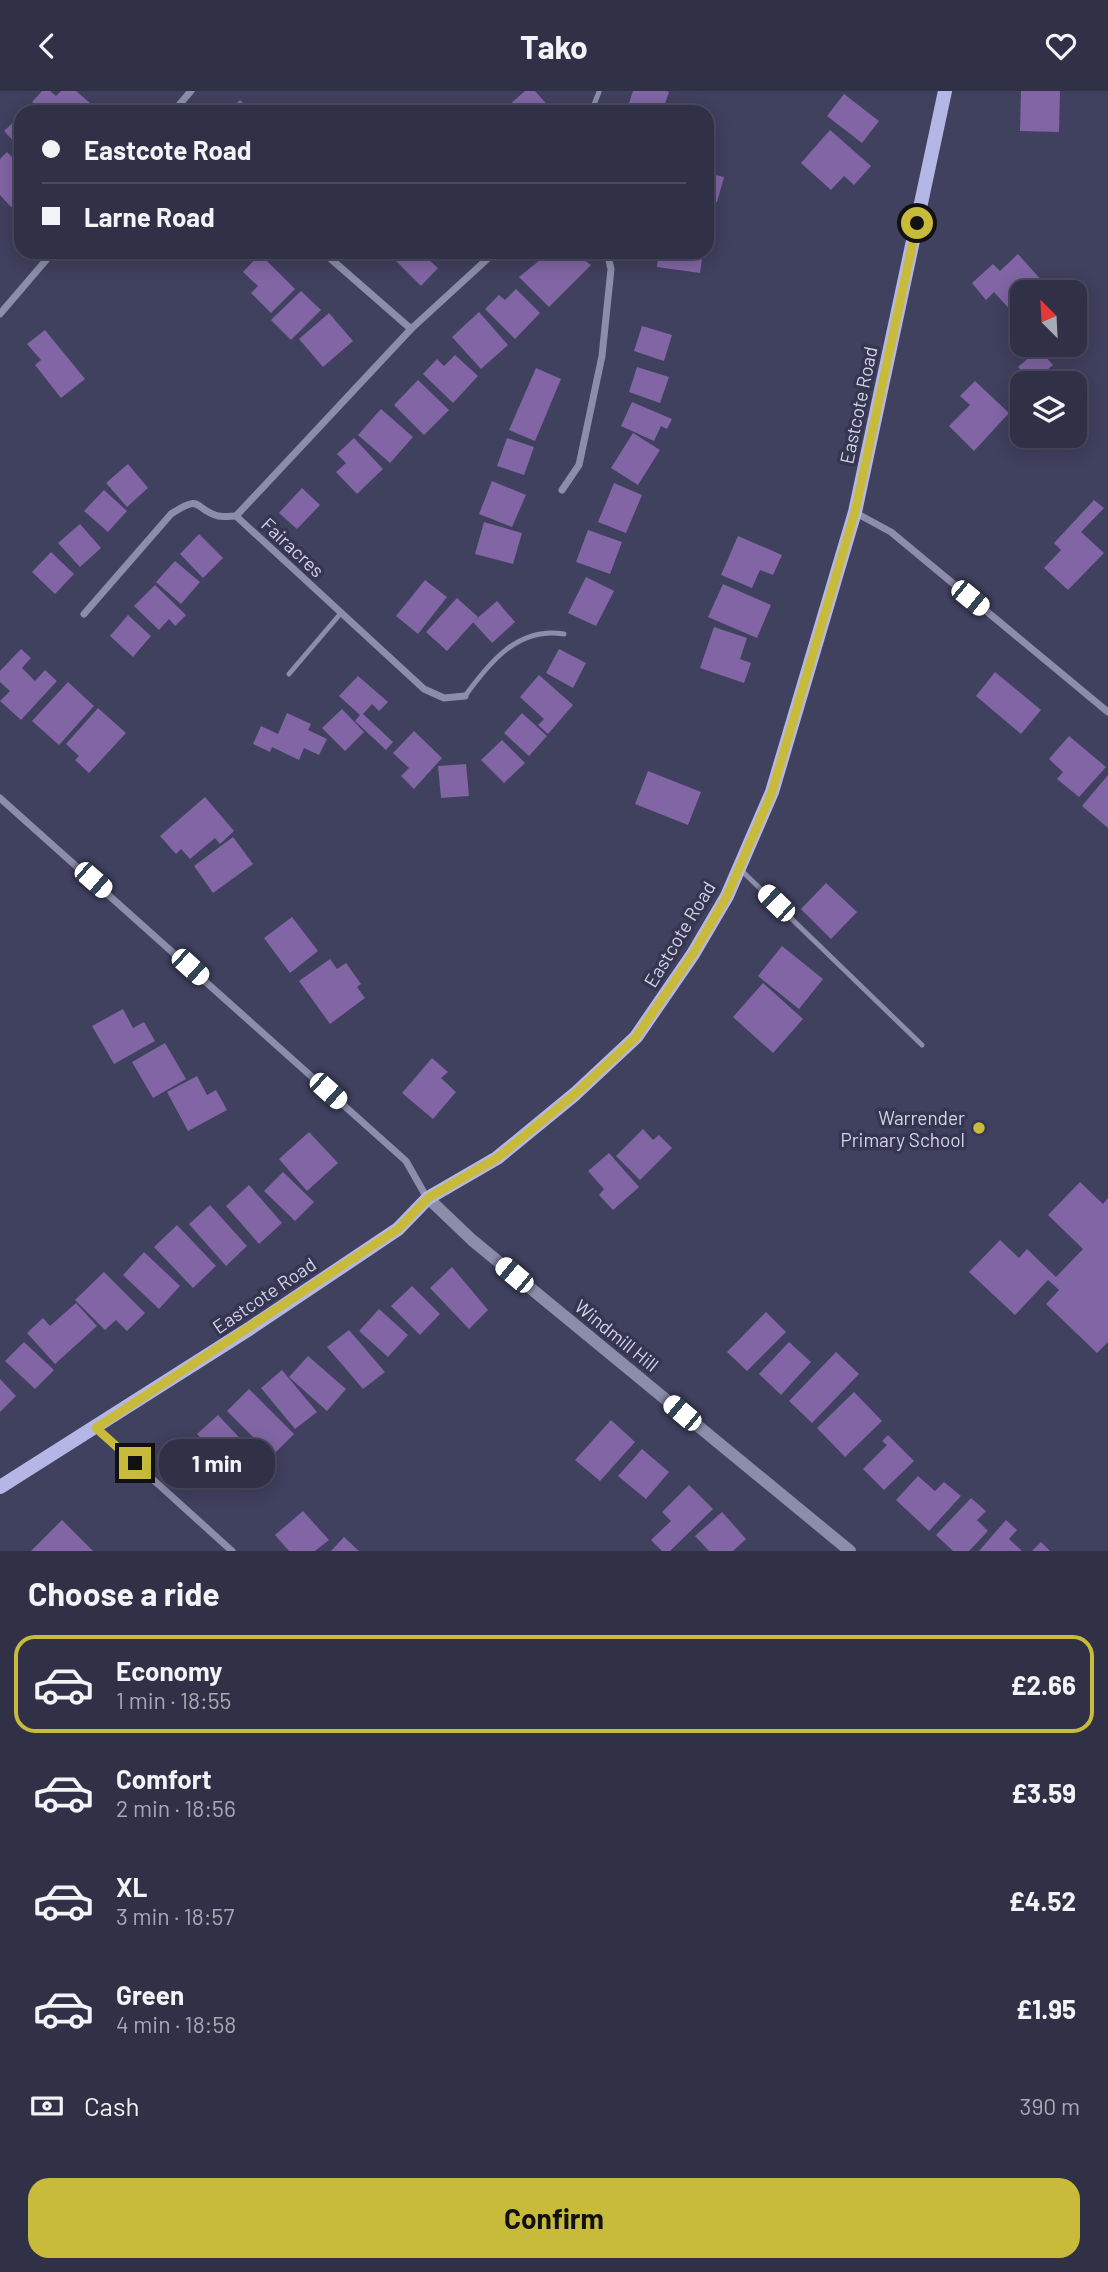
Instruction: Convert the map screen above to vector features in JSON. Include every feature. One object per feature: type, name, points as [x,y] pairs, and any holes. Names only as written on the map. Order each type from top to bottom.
[{"type":"main road","name":"Eastcote Road","points":[[0,1487],[96,1428],[398,1229],[428,1198],[497,1158],[575,1094],[636,1037],[693,954],[727,896],[772,792],[855,512],[945,91]]},
{"type":"street","points":[[179,105],[191,91]]},
{"type":"street","points":[[0,314],[47,259]]},
{"type":"street","points":[[331,259],[411,330]]},
{"type":"street","name":"Fairacres","points":[[465,696],[444,698],[424,689],[236,516],[411,330],[487,259]]},
{"type":"street","points":[[562,490],[579,465],[602,356],[611,269],[609,259]]},
{"type":"street","points":[[84,614],[171,514],[187,503],[202,505],[217,516],[236,516]]},
{"type":"street","points":[[855,512],[891,532],[1108,712]]},
{"type":"street","points":[[0,798],[406,1161],[428,1198]]},
{"type":"street","name":"Windmill Hill","points":[[428,1198],[472,1240],[850,1551]]},
{"type":"street","points":[[96,1428],[232,1551]]},
{"type":"lane","points":[[289,674],[341,613]]},
{"type":"lane","points":[[465,696],[487,665],[512,644],[552,632],[564,634]]},
{"type":"lane","points":[[739,867],[922,1045]]},
{"type":"building","points":[[42,91],[50,91],[56,96],[61,91],[76,91],[92,105],[36,105],[32,102]]},
{"type":"building","points":[[525,91],[535,91],[547,105],[509,105]]},
{"type":"building","points":[[633,91],[669,92],[664,105],[628,105]]},
{"type":"building","points":[[1021,91],[1060,91],[1059,132],[1020,131]]},
{"type":"building","points":[[844,94],[879,121],[862,143],[827,116]]},
{"type":"building","points":[[14,122],[14,142],[4,131]]},
{"type":"building","points":[[830,130],[871,166],[854,185],[844,176],[831,190],[801,163]]},
{"type":"building","points":[[7,152],[14,159],[14,204],[11,207],[0,195],[0,159]]},
{"type":"building","points":[[714,175],[724,177],[717,202],[714,201]]},
{"type":"building","points":[[1018,254],[1041,280],[1010,280],[1010,310],[994,292],[986,300],[972,283],[993,264],[1000,271]]},
{"type":"building","points":[[255,259],[265,259],[295,289],[271,313],[251,293],[258,286],[243,272]]},
{"type":"building","points":[[394,259],[430,259],[438,268],[421,286]]},
{"type":"building","points":[[541,259],[583,259],[591,265],[549,307],[519,277]]},
{"type":"building","points":[[658,259],[702,259],[700,273],[657,267]]},
{"type":"building","points":[[516,289],[540,313],[515,339],[485,309],[499,295],[505,300]]},
{"type":"building","points":[[301,291],[321,310],[291,340],[271,320]]},
{"type":"building","points":[[479,312],[508,345],[481,369],[452,337]]},
{"type":"building","points":[[329,313],[353,341],[323,367],[299,339]]},
{"type":"building","points":[[642,326],[672,335],[664,361],[634,351]]},
{"type":"building","points":[[45,330],[85,379],[61,398],[35,365],[41,360],[27,344]]},
{"type":"building","points":[[455,355],[478,376],[453,403],[423,374],[437,359],[444,366]]},
{"type":"building","points":[[1030,357],[1046,357],[1053,365],[1046,371],[1022,371],[1018,367]]},
{"type":"building","points":[[637,367],[669,377],[660,403],[629,392]]},
{"type":"building","points":[[536,368],[561,379],[535,441],[509,430]]},
{"type":"building","points":[[418,380],[449,410],[424,435],[394,405]]},
{"type":"building","points":[[975,381],[1009,413],[974,451],[949,426],[970,405],[960,396]]},
{"type":"building","points":[[632,402],[672,419],[667,429],[661,426],[654,441],[621,426]]},
{"type":"building","points":[[381,409],[413,437],[390,463],[358,435]]},
{"type":"building","points":[[633,433],[660,450],[638,485],[611,468]]},
{"type":"building","points":[[354,438],[383,469],[357,494],[336,472],[346,463],[337,454]]},
{"type":"building","points":[[507,438],[534,447],[524,475],[497,466]]},
{"type":"building","points":[[128,464],[148,488],[127,507],[106,483]]},
{"type":"building","points":[[492,481],[526,495],[512,527],[479,514]]},
{"type":"building","points":[[614,483],[642,495],[626,533],[598,522]]},
{"type":"building","points":[[302,488],[320,505],[297,529],[279,513]]},
{"type":"building","points":[[104,490],[127,511],[108,532],[84,511]]},
{"type":"building","points":[[1094,500],[1104,508],[1081,532],[1104,553],[1068,590],[1044,568],[1061,550],[1054,543]]},
{"type":"building","points":[[484,522],[522,533],[513,564],[475,554]]},
{"type":"building","points":[[80,524],[101,548],[80,567],[58,543]]},
{"type":"building","points":[[588,530],[622,542],[610,574],[576,562]]},
{"type":"building","points":[[199,534],[223,558],[203,578],[180,554]]},
{"type":"building","points":[[738,536],[782,555],[773,575],[760,570],[752,588],[721,575]]},
{"type":"building","points":[[51,552],[74,574],[55,594],[32,572]]},
{"type":"building","points":[[175,561],[200,582],[181,604],[156,582]]},
{"type":"building","points":[[586,577],[614,591],[596,626],[568,613]]},
{"type":"building","points":[[425,580],[447,597],[418,634],[396,616]]},
{"type":"building","points":[[723,584],[771,605],[757,638],[708,617]]},
{"type":"building","points":[[155,585],[186,615],[175,626],[169,619],[159,630],[134,606]]},
{"type":"building","points":[[457,598],[478,617],[447,651],[426,632]]},
{"type":"building","points":[[497,601],[515,622],[492,643],[473,622]]},
{"type":"building","points":[[128,615],[151,636],[133,657],[110,636]]},
{"type":"building","points":[[714,627],[747,638],[740,659],[751,663],[744,683],[700,668]]},
{"type":"building","points":[[21,649],[31,658],[22,668],[35,681],[45,670],[57,681],[21,720],[0,701],[10,691],[0,682],[0,671]]},
{"type":"building","points":[[559,649],[586,663],[573,688],[546,673]]},
{"type":"building","points":[[995,672],[1041,710],[1021,734],[976,696]]},
{"type":"building","points":[[539,675],[573,705],[548,734],[538,725],[544,719],[520,697]]},
{"type":"building","points":[[358,676],[388,702],[379,711],[372,704],[363,714],[393,742],[386,750],[355,721],[360,715],[339,696]]},
{"type":"building","points":[[68,682],[94,706],[59,745],[32,721]]},
{"type":"building","points":[[98,708],[126,733],[89,773],[75,760],[79,756],[66,744]]},
{"type":"building","points":[[342,709],[364,732],[345,751],[322,728]]},
{"type":"building","points":[[287,713],[311,724],[308,730],[327,739],[319,755],[304,748],[299,760],[272,747],[270,752],[253,744],[261,726],[278,734]]},
{"type":"building","points":[[522,713],[547,736],[529,756],[504,733]]},
{"type":"building","points":[[414,731],[442,758],[414,789],[401,776],[409,768],[393,753]]},
{"type":"building","points":[[1069,736],[1106,767],[1079,797],[1057,779],[1063,772],[1049,759]]},
{"type":"building","points":[[502,740],[525,763],[504,783],[481,760]]},
{"type":"building","points":[[466,764],[469,796],[441,798],[438,766]]},
{"type":"building","points":[[648,771],[701,792],[688,825],[635,804]]},
{"type":"building","points":[[1108,775],[1108,828],[1082,806]]},
{"type":"building","points":[[205,797],[234,831],[220,844],[215,838],[190,859],[181,849],[176,854],[160,836]]},
{"type":"building","points":[[233,837],[253,864],[213,893],[194,866]]},
{"type":"building","points":[[826,883],[857,912],[831,939],[801,909]]},
{"type":"building","points":[[292,917],[318,951],[290,973],[264,938]]},
{"type":"building","points":[[782,946],[823,979],[799,1009],[758,976]]},
{"type":"building","points":[[330,959],[337,969],[346,963],[361,984],[357,987],[365,998],[330,1024],[299,981]]},
{"type":"building","points":[[763,983],[803,1019],[773,1053],[733,1017]]},
{"type":"building","points":[[123,1009],[133,1028],[144,1022],[155,1041],[114,1064],[92,1026]]},
{"type":"building","points":[[165,1043],[186,1079],[153,1098],[132,1062]]},
{"type":"building","points":[[432,1058],[448,1072],[441,1078],[456,1092],[433,1119],[402,1093]]},
{"type":"building","points":[[197,1076],[207,1095],[216,1090],[227,1110],[188,1131],[167,1092]]},
{"type":"building","points":[[643,1129],[653,1140],[659,1135],[672,1148],[640,1180],[616,1156]]},
{"type":"building","points":[[309,1132],[338,1163],[307,1191],[279,1159]]},
{"type":"building","points":[[609,1153],[639,1187],[613,1210],[599,1195],[604,1189],[588,1171]]},
{"type":"building","points":[[283,1172],[314,1202],[295,1221],[264,1191]]},
{"type":"building","points":[[1080,1182],[1103,1204],[1108,1198],[1108,1342],[1097,1353],[1046,1304],[1059,1290],[1048,1280],[1015,1315],[969,1272],[1000,1240],[1019,1258],[1027,1249],[1056,1277],[1083,1249],[1048,1215]]},
{"type":"building","points":[[249,1185],[282,1223],[259,1244],[226,1206]]},
{"type":"building","points":[[210,1205],[247,1246],[226,1266],[189,1224]]},
{"type":"building","points":[[177,1225],[216,1266],[193,1288],[154,1247]]},
{"type":"building","points":[[144,1252],[180,1286],[159,1309],[123,1275]]},
{"type":"building","points":[[452,1267],[488,1310],[469,1329],[430,1288]]},
{"type":"building","points":[[104,1272],[145,1313],[127,1331],[116,1320],[105,1330],[75,1300]]},
{"type":"building","points":[[412,1286],[440,1314],[420,1335],[391,1306]]},
{"type":"building","points":[[76,1303],[97,1326],[55,1364],[27,1333],[43,1318],[50,1326]]},
{"type":"building","points":[[379,1309],[408,1335],[388,1357],[359,1331]]},
{"type":"building","points":[[766,1312],[786,1332],[747,1371],[727,1352]]},
{"type":"building","points":[[349,1330],[385,1372],[363,1389],[327,1347]]},
{"type":"building","points":[[24,1342],[54,1370],[35,1389],[5,1361]]},
{"type":"building","points":[[789,1342],[811,1362],[781,1395],[759,1374]]},
{"type":"building","points":[[836,1352],[859,1374],[812,1423],[789,1401]]},
{"type":"building","points":[[308,1356],[346,1389],[327,1411],[289,1377]]},
{"type":"building","points":[[282,1370],[317,1412],[295,1429],[261,1388]]},
{"type":"building","points":[[0,1379],[16,1396],[0,1412]]},
{"type":"building","points":[[249,1389],[294,1434],[272,1456],[227,1411]]},
{"type":"building","points":[[854,1392],[882,1421],[845,1457],[817,1428]]},
{"type":"building","points":[[218,1415],[253,1452],[233,1472],[197,1434]]},
{"type":"building","points":[[611,1420],[635,1442],[600,1481],[575,1460]]},
{"type":"building","points":[[888,1435],[914,1461],[884,1490],[863,1469],[887,1445],[882,1441]]},
{"type":"building","points":[[642,1449],[669,1472],[646,1499],[618,1476]]},
{"type":"building","points":[[918,1476],[935,1491],[944,1482],[961,1496],[929,1531],[896,1500]]},
{"type":"building","points":[[689,1485],[713,1509],[670,1551],[662,1551],[651,1540],[671,1521],[662,1512]]},
{"type":"building","points":[[971,1498],[986,1511],[977,1520],[988,1531],[969,1551],[953,1551],[936,1535]]},
{"type":"building","points":[[303,1511],[329,1540],[315,1551],[289,1551],[275,1535]]},
{"type":"building","points":[[722,1512],[746,1539],[733,1551],[709,1551],[695,1536]]},
{"type":"building","points":[[62,1520],[93,1551],[31,1551]]},
{"type":"building","points":[[1006,1520],[1017,1530],[1009,1539],[1022,1551],[979,1551]]},
{"type":"building","points":[[344,1537],[359,1551],[331,1551]]},
{"type":"building","points":[[1041,1542],[1050,1551],[1032,1551]]},
{"type":"place","name":"Warrender Primary School","points":[[979,1128]]},
{"type":"route","points":[[135,1463],[96,1428],[398,1229],[428,1198],[497,1158],[575,1094],[636,1037],[693,954],[727,896],[772,792],[855,512],[917,223]]}]
